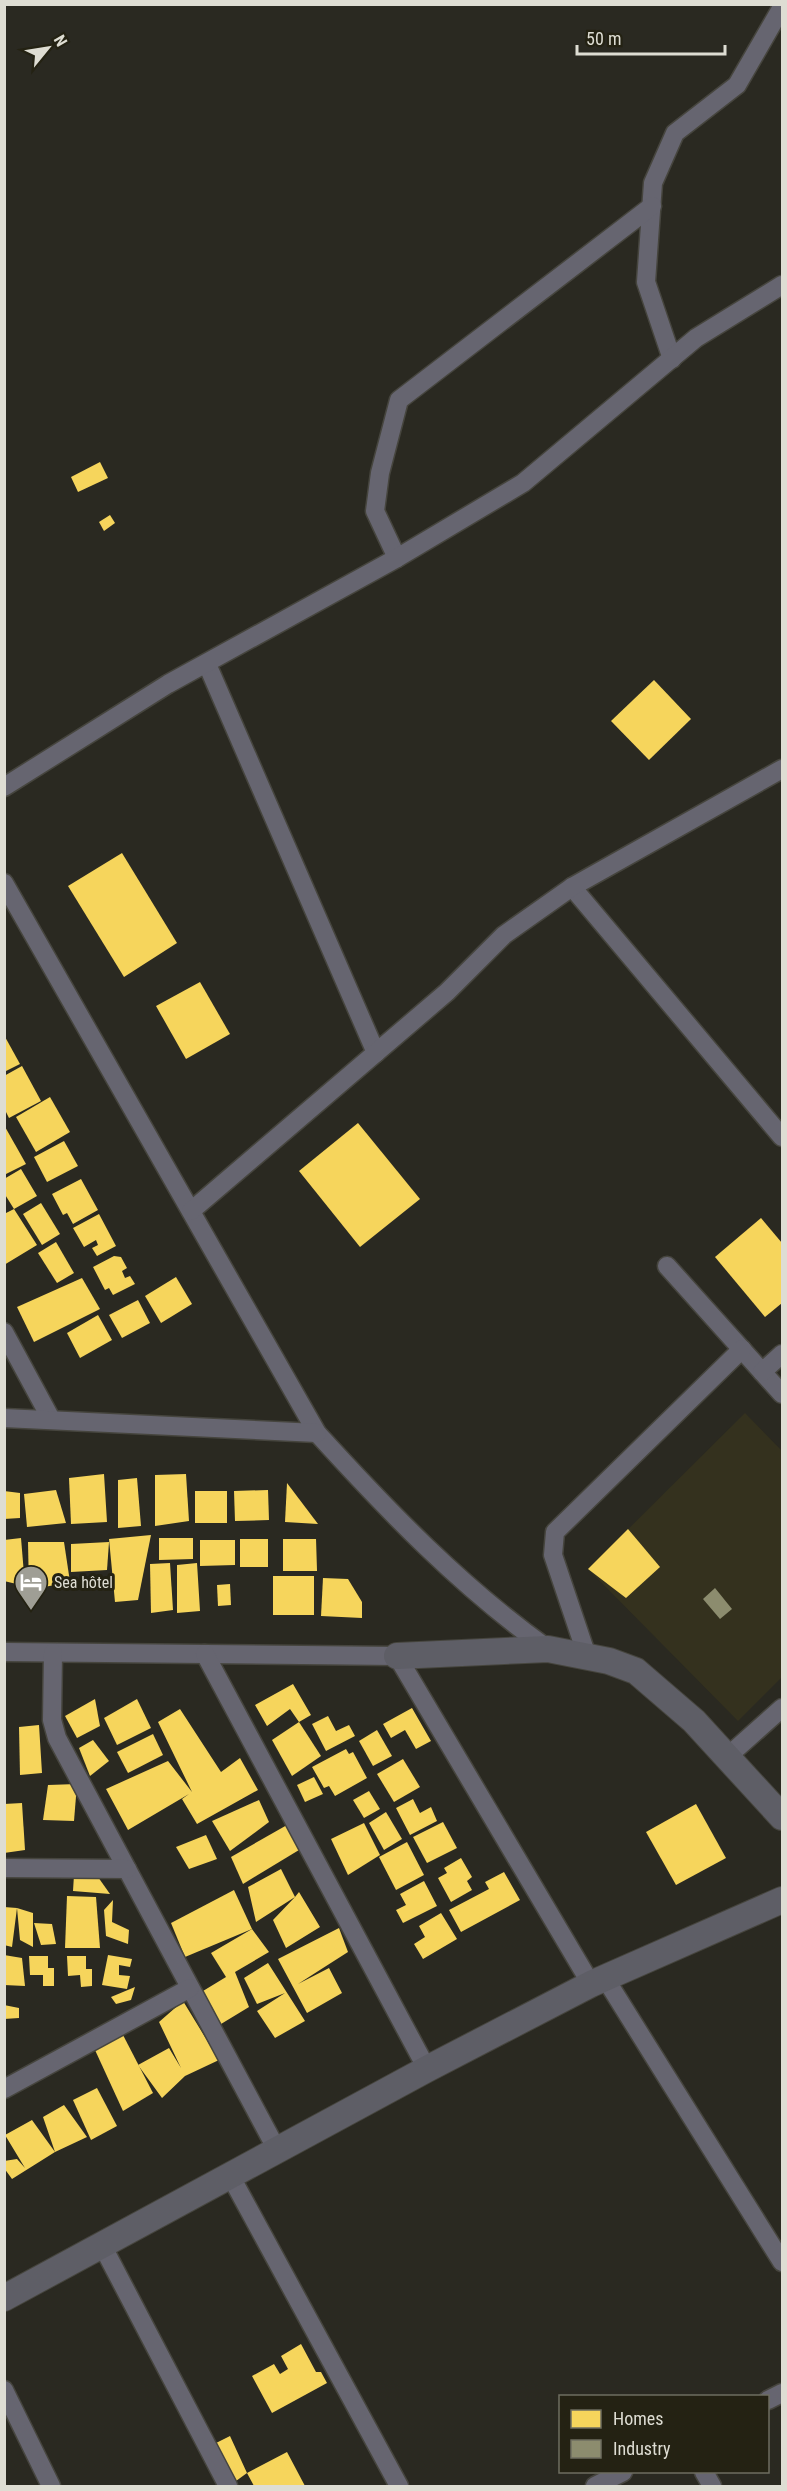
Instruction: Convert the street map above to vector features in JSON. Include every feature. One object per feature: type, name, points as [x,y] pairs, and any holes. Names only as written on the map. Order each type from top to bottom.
[{"type":"street","points":[[672,358],[646,282],[653,183],[675,133],[737,85],[783,7]]},
{"type":"street","points":[[397,558],[375,511],[381,473],[399,400],[651,206]]},
{"type":"street","points":[[4,787],[168,684],[397,558],[523,483],[696,338],[783,285]]},
{"type":"street","points":[[207,664],[376,1053]]},
{"type":"street","points":[[191,1211],[447,992],[504,935],[572,887],[783,769]]},
{"type":"street","points":[[4,883],[317,1433],[360,1480],[460,1580],[498,1613],[548,1649]]},
{"type":"street","points":[[572,887],[783,1137]]},
{"type":"street","points":[[667,1266],[783,1394]]},
{"type":"street","points":[[4,1332],[51,1419]]},
{"type":"street","points":[[587,1656],[553,1555],[555,1532],[742,1349]]},
{"type":"street","points":[[762,1372],[783,1354]]},
{"type":"street","points":[[4,1418],[317,1433]]},
{"type":"street","points":[[4,1652],[397,1656],[548,1649],[587,1656],[636,1671],[669,1698],[783,1817]]},
{"type":"street","points":[[53,1653],[52,1720],[57,1738],[277,2150]]},
{"type":"street","points":[[205,1654],[427,2068]]},
{"type":"street","points":[[397,1656],[598,1981],[783,2262]]},
{"type":"street","points":[[727,1757],[783,1708]]},
{"type":"street","points":[[4,1868],[126,1869]]},
{"type":"street","points":[[4,2298],[427,2068],[598,1981],[783,1900]]},
{"type":"street","points":[[4,2090],[190,1988]]},
{"type":"street","points":[[230,2175],[399,2487]]},
{"type":"street","points":[[102,2245],[228,2487]]},
{"type":"street","points":[[4,2390],[51,2487]]},
{"type":"street","points":[[769,2400],[783,2393]]},
{"type":"street","points":[[595,2487],[621,2473]]},
{"type":"street","points":[[705,2473],[712,2487]]},
{"type":"shaded area","points":[[745,1413],[782,1451],[782,1677],[738,1721],[588,1569]]},
{"type":"building: Homes","points":[[100,462],[108,478],[78,492],[71,477]]},
{"type":"building: Homes","points":[[110,515],[115,523],[104,531],[99,522]]},
{"type":"building: Homes","points":[[654,680],[691,719],[649,760],[611,721]]},
{"type":"building: Homes","points":[[122,853],[177,943],[124,977],[68,886]]},
{"type":"building: Homes","points":[[200,982],[230,1034],[186,1059],[156,1006]]},
{"type":"building: Homes","points":[[4,1035],[20,1064],[4,1072]]},
{"type":"building: Homes","points":[[22,1066],[41,1101],[9,1118],[4,1108],[4,1076]]},
{"type":"building: Homes","points":[[50,1097],[70,1132],[36,1152],[16,1117]]},
{"type":"building: Homes","points":[[358,1123],[420,1199],[360,1247],[299,1171]]},
{"type":"building: Homes","points":[[4,1125],[26,1164],[4,1175]]},
{"type":"building: Homes","points":[[64,1141],[78,1166],[47,1182],[34,1157]]},
{"type":"building: Homes","points":[[21,1169],[37,1196],[14,1209],[4,1193],[4,1179]]},
{"type":"building: Homes","points":[[81,1179],[98,1210],[73,1224],[67,1213],[63,1215],[52,1194]]},
{"type":"building: Homes","points":[[41,1203],[60,1234],[42,1245],[23,1214]]},
{"type":"building: Homes","points":[[14,1209],[37,1245],[4,1265],[4,1214]]},
{"type":"building: Homes","points":[[99,1214],[116,1246],[97,1256],[92,1248],[98,1245],[96,1240],[84,1247],[73,1228]]},
{"type":"building: Homes","points":[[761,1218],[782,1243],[782,1303],[765,1317],[715,1257]]},
{"type":"building: Homes","points":[[56,1242],[74,1273],[57,1283],[38,1253]]},
{"type":"building: Homes","points":[[114,1256],[121,1257],[127,1268],[122,1271],[125,1278],[130,1276],[135,1284],[113,1295],[109,1288],[105,1290],[93,1267]]},
{"type":"building: Homes","points":[[176,1277],[192,1304],[161,1323],[145,1296]]},
{"type":"building: Homes","points":[[82,1278],[100,1309],[34,1342],[17,1307]]},
{"type":"building: Homes","points":[[138,1300],[150,1323],[122,1338],[109,1315]]},
{"type":"building: Homes","points":[[98,1315],[112,1340],[80,1358],[67,1333]]},
{"type":"building: Homes","points":[[104,1474],[107,1522],[71,1524],[69,1478]]},
{"type":"building: Homes","points":[[186,1474],[189,1521],[155,1526],[155,1475]]},
{"type":"building: Homes","points":[[137,1478],[141,1526],[118,1528],[118,1480]]},
{"type":"building: Homes","points":[[287,1483],[318,1524],[285,1522]]},
{"type":"building: Homes","points":[[56,1490],[66,1523],[27,1527],[24,1494]]},
{"type":"building: Homes","points":[[268,1490],[269,1520],[235,1521],[234,1491]]},
{"type":"building: Homes","points":[[4,1491],[20,1493],[20,1518],[4,1519]]},
{"type":"building: Homes","points":[[195,1491],[227,1491],[227,1523],[195,1523]]},
{"type":"building: Homes","points":[[628,1529],[660,1567],[626,1598],[588,1569]]},
{"type":"building: Homes","points":[[151,1535],[138,1600],[115,1602],[109,1539]]},
{"type":"building: Homes","points":[[21,1538],[25,1586],[4,1581],[4,1540]]},
{"type":"building: Homes","points":[[159,1538],[193,1538],[193,1559],[159,1560]]},
{"type":"building: Homes","points":[[240,1539],[268,1539],[268,1567],[240,1567]]},
{"type":"building: Homes","points":[[283,1539],[316,1539],[317,1571],[283,1571]]},
{"type":"building: Homes","points":[[200,1540],[235,1540],[235,1565],[200,1566]]},
{"type":"building: Homes","points":[[28,1542],[64,1542],[70,1582],[29,1590]]},
{"type":"building: Homes","points":[[109,1542],[107,1570],[71,1572],[71,1544]]},
{"type":"building: Homes","points":[[170,1563],[173,1610],[151,1613],[150,1564]]},
{"type":"building: Homes","points":[[197,1563],[200,1611],[177,1613],[177,1565]]},
{"type":"building: Homes","points":[[273,1576],[314,1576],[314,1615],[273,1615]]},
{"type":"building: Homes","points":[[323,1578],[348,1579],[362,1602],[362,1618],[321,1616]]},
{"type":"building: Homes","points":[[230,1584],[231,1605],[218,1606],[217,1585]]},
{"type":"building: Homes","points":[[293,1684],[311,1715],[299,1722],[290,1709],[267,1726],[255,1705]]},
{"type":"building: Homes","points":[[95,1699],[100,1726],[77,1738],[65,1716]]},
{"type":"building: Homes","points":[[137,1699],[151,1728],[117,1745],[104,1718]]},
{"type":"building: Homes","points":[[412,1708],[431,1741],[416,1749],[405,1730],[391,1738],[383,1724]]},
{"type":"building: Homes","points":[[180,1709],[221,1772],[240,1758],[258,1790],[197,1824],[182,1799],[189,1794],[128,1830],[106,1789],[168,1761],[192,1792],[158,1722]]},
{"type":"building: Homes","points":[[328,1716],[336,1731],[349,1725],[355,1736],[326,1751],[312,1724]]},
{"type":"building: Homes","points":[[299,1722],[321,1756],[292,1776],[272,1740]]},
{"type":"building: Homes","points":[[39,1725],[42,1773],[20,1775],[19,1727]]},
{"type":"building: Homes","points":[[377,1730],[392,1756],[373,1766],[359,1741]]},
{"type":"building: Homes","points":[[153,1734],[163,1755],[128,1773],[117,1752]]},
{"type":"building: Homes","points":[[93,1740],[109,1761],[90,1776],[79,1748]]},
{"type":"building: Homes","points":[[346,1749],[349,1754],[353,1752],[367,1778],[335,1796],[329,1786],[324,1788],[312,1767]]},
{"type":"building: Homes","points":[[403,1759],[420,1787],[394,1802],[377,1774]]},
{"type":"building: Homes","points":[[314,1777],[323,1794],[305,1802],[297,1785]]},
{"type":"building: Homes","points":[[77,1784],[74,1821],[43,1820],[48,1785]]},
{"type":"building: Homes","points":[[369,1791],[380,1809],[364,1818],[353,1800]]},
{"type":"building: Homes","points":[[413,1799],[420,1813],[431,1807],[437,1821],[410,1835],[396,1808]]},
{"type":"building: Homes","points":[[259,1800],[269,1822],[230,1851],[212,1821]]},
{"type":"building: Homes","points":[[22,1803],[25,1850],[4,1853],[4,1804]]},
{"type":"building: Homes","points":[[696,1804],[726,1858],[676,1885],[646,1832]]},
{"type":"building: Homes","points":[[386,1812],[402,1839],[384,1850],[369,1823]]},
{"type":"building: Homes","points":[[443,1822],[457,1848],[427,1863],[413,1837]]},
{"type":"building: Homes","points":[[364,1823],[380,1855],[348,1875],[331,1839]]},
{"type":"building: Homes","points":[[287,1825],[299,1850],[243,1884],[231,1857]]},
{"type":"building: Homes","points":[[206,1835],[217,1859],[189,1869],[176,1847]]},
{"type":"building: Homes","points":[[407,1842],[424,1875],[396,1890],[379,1857]]},
{"type":"building: Homes","points":[[461,1858],[472,1877],[467,1881],[472,1890],[451,1902],[438,1878],[447,1873],[444,1868]]},
{"type":"building: Homes","points":[[281,1869],[295,1897],[256,1922],[248,1887]]},
{"type":"building: Homes","points":[[504,1872],[520,1900],[461,1932],[449,1910],[489,1889],[485,1882]]},
{"type":"building: Homes","points":[[74,1875],[98,1877],[110,1894],[73,1891]]},
{"type":"building: Homes","points":[[424,1881],[437,1906],[403,1923],[396,1910],[406,1905],[400,1894]]},
{"type":"building: Homes","points":[[234,1890],[252,1929],[185,1957],[171,1923]]},
{"type":"building: Homes","points":[[299,1892],[320,1927],[286,1948],[273,1920]]},
{"type":"building: Homes","points":[[67,1896],[96,1897],[100,1948],[65,1948]]},
{"type":"building: Homes","points":[[113,1900],[112,1922],[129,1930],[128,1944],[106,1936],[104,1910]]},
{"type":"building: Homes","points":[[4,1907],[17,1908],[12,1947],[4,1945]]},
{"type":"building: Homes","points":[[17,1908],[33,1913],[33,1947],[20,1940]]},
{"type":"building: Homes","points":[[441,1913],[457,1939],[423,1959],[414,1944],[425,1937],[419,1926]]},
{"type":"building: Homes","points":[[34,1923],[52,1924],[56,1944],[41,1945]]},
{"type":"building: Homes","points":[[339,1928],[348,1952],[298,1984],[329,1968],[342,1993],[307,2013],[278,1959]]},
{"type":"building: Homes","points":[[252,1929],[269,1952],[235,1972],[249,2007],[221,2024],[203,1991],[226,1977],[211,1953]]},
{"type":"building: Homes","points":[[4,1955],[22,1958],[25,1986],[4,1985]]},
{"type":"building: Homes","points":[[108,1955],[132,1959],[130,1967],[119,1965],[119,1975],[130,1976],[127,1989],[102,1985]]},
{"type":"building: Homes","points":[[29,1956],[48,1956],[48,1968],[54,1968],[54,1986],[43,1986],[43,1975],[30,1975]]},
{"type":"building: Homes","points":[[67,1956],[86,1956],[86,1969],[92,1969],[92,1986],[81,1987],[80,1975],[68,1976]]},
{"type":"building: Homes","points":[[268,1963],[305,2021],[275,2038],[257,2011],[285,1993],[257,2004],[244,1978]]},
{"type":"building: Homes","points":[[135,1987],[131,2000],[116,2004],[111,1997]]},
{"type":"building: Homes","points":[[183,2001],[219,2060],[185,2076],[162,2098],[138,2065],[169,2048],[181,2068],[159,2022]]},
{"type":"building: Homes","points":[[4,2005],[19,2008],[19,2018],[4,2019]]},
{"type":"building: Homes","points":[[123,2035],[153,2093],[123,2111],[95,2050]]},
{"type":"building: Homes","points":[[97,2088],[117,2126],[91,2140],[73,2100]]},
{"type":"building: Homes","points":[[64,2105],[87,2137],[55,2152],[43,2117]]},
{"type":"building: Homes","points":[[32,2120],[55,2152],[12,2179],[4,2168],[4,2161],[17,2159],[25,2168],[5,2135]]},
{"type":"building: Homes","points":[[301,2344],[316,2372],[321,2372],[327,2383],[272,2413],[252,2376],[274,2364],[280,2374],[288,2369],[281,2356]]},
{"type":"building: Homes","points":[[230,2436],[247,2473],[236,2481],[216,2443]]},
{"type":"building: Homes","points":[[287,2452],[305,2486],[254,2486],[247,2473]]},
{"type":"building: Industry","points":[[715,1588],[732,1609],[720,1619],[703,1599]]},
{"type":"place","name":"Sea hôtel","points":[[31,1611]]}]
